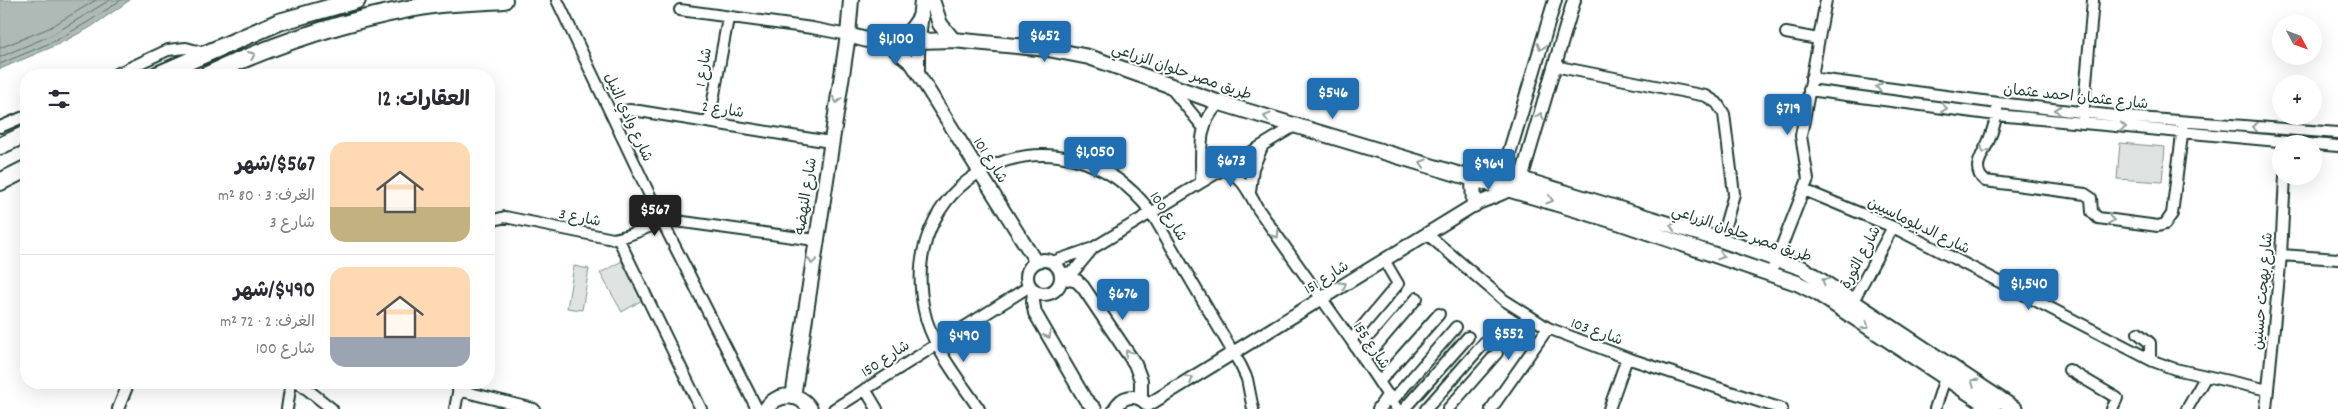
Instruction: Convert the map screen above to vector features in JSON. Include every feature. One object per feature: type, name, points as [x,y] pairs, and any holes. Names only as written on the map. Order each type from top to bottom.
[{"type":"highway","points":[[170,69],[279,22],[357,0]]},
{"type":"highway","points":[[221,69],[274,46],[352,21],[434,5],[504,0]]},
{"type":"highway","points":[[0,146],[20,137]]},
{"type":"highway","points":[[0,182],[20,172]]},
{"type":"main road","name":"شارع النهضه","points":[[793,397],[815,240],[848,35],[851,0]]},
{"type":"main road","points":[[932,0],[940,24],[954,40]]},
{"type":"main road","points":[[848,35],[888,44],[896,41],[910,31],[922,6]]},
{"type":"main road","points":[[918,41],[922,6]]},
{"type":"main road","name":"طريق مصر حلوان الزراعي","points":[[918,41],[954,40],[1068,53],[1126,69],[1171,88],[1613,220],[1771,273],[1817,293],[1993,409]]},
{"type":"main road","name":"طريق مصر حلوان الزراعي","points":[[1494,183],[1521,179],[1721,240],[1809,271],[1932,356],[2015,409]]},
{"type":"main road","points":[[1474,205],[1494,183]]},
{"type":"main road","points":[[761,407],[778,398],[793,397],[801,400],[810,409]]},
{"type":"street","name":"شارع وادي النيل","points":[[557,0],[662,221],[761,407]]},
{"type":"street","points":[[1494,183],[1534,72],[1555,0]]},
{"type":"street","points":[[1521,179],[1574,0]]},
{"type":"street","points":[[1771,273],[1804,190],[1808,174],[1800,136],[1826,0]]},
{"type":"street","points":[[2083,118],[2093,0]]},
{"type":"street","points":[[680,10],[812,28],[848,35]]},
{"type":"street","name":"شارع 1","points":[[709,122],[728,18]]},
{"type":"street","points":[[1786,34],[1818,39]]},
{"type":"street","name":"شارع 101","points":[[918,41],[919,74]]},
{"type":"street","name":"شارع 101","points":[[888,44],[905,56],[919,74],[1036,262]]},
{"type":"street","points":[[127,69],[168,50],[186,48],[205,53]]},
{"type":"street","points":[[1534,72],[1553,71],[1706,96],[1717,103],[1724,114],[1734,194],[1721,240]]},
{"type":"street","name":"شارع عثمان احمد عثمان","points":[[1811,78],[2083,118]]},
{"type":"street","points":[[1171,88],[1203,127]]},
{"type":"street","name":"شارع عثمان احمد عثمان","points":[[1809,90],[1996,115],[2083,118],[2183,127],[2272,141]]},
{"type":"street","points":[[1906,103],[1908,91]]},
{"type":"street","points":[[1202,181],[1203,127],[1210,114],[1220,103]]},
{"type":"street","points":[[1998,104],[1989,141],[1978,162],[1978,173],[1985,182],[2085,194],[2091,198],[2092,212],[2098,218],[2158,226],[2165,224],[2172,214],[2183,127]]},
{"type":"street","name":"شارع 2","points":[[610,114],[629,110],[639,111],[830,142]]},
{"type":"street","points":[[0,127],[20,119]]},
{"type":"street","points":[[1095,409],[1085,399],[1035,313],[1032,302],[1032,288],[1027,275],[1030,267],[1036,262],[1044,260],[1052,262],[1093,248],[1222,168],[1296,125]]},
{"type":"street","name":"شارع عثمان احمد عثمان","points":[[2183,127],[2281,128],[2338,133]]},
{"type":"street","points":[[2281,128],[2281,135]]},
{"type":"street","points":[[2298,129],[2298,135]]},
{"type":"street","points":[[1250,193],[1253,168],[1263,145]]},
{"type":"street","name":"شارع عثمان احمد عثمان","points":[[2322,145],[2338,146]]},
{"type":"street","name":"شارع 100","points":[[979,409],[929,330],[920,286],[921,254],[933,222],[946,201],[961,186],[979,173],[1015,158],[1054,155],[1073,158],[1109,172],[1139,197],[1151,212],[1247,379],[1253,409]]},
{"type":"street","name":"شارع 155","points":[[1222,168],[1241,179],[1258,208],[1320,299],[1351,340],[1392,402]]},
{"type":"street","name":"شارع 151","points":[[1115,409],[1124,398],[1135,397],[1146,404],[1233,353],[1474,205],[1494,183]]},
{"type":"street","name":"شارع بهجت حسنين","points":[[2266,409],[2281,255],[2285,185]]},
{"type":"street","name":"شارع الدبلوماسيين","points":[[1804,190],[1892,227],[2150,359],[2175,369],[2268,390]]},
{"type":"street","name":"شارع 3","points":[[495,220],[504,217],[618,238],[662,221],[815,240]]},
{"type":"street","name":"شارع الثورة","points":[[1853,301],[1892,227]]},
{"type":"street","name":"شارع 103","points":[[1427,234],[1504,300],[1548,328],[1627,358],[1782,409]]},
{"type":"street","points":[[618,238],[701,409]]},
{"type":"street","points":[[1061,275],[1074,271],[1093,248]]},
{"type":"street","points":[[2281,255],[2338,259]]},
{"type":"street","points":[[1351,340],[1398,284],[1384,260]]},
{"type":"street","points":[[1052,262],[1061,275],[1077,281],[1084,287],[1135,364],[1141,380],[1146,404]]},
{"type":"street","points":[[1032,288],[1043,294],[1052,292],[1058,286],[1061,275]]},
{"type":"street","name":"شارع 150","points":[[836,408],[937,343],[1032,288]]},
{"type":"street","points":[[1364,360],[1417,298]]},
{"type":"street","points":[[1379,382],[1439,314]]},
{"type":"street","points":[[1379,409],[1392,402],[1456,327]]},
{"type":"street","points":[[1494,408],[1548,328]]},
{"type":"street","points":[[2138,333],[2150,343],[2150,359]]},
{"type":"street","points":[[1404,409],[1468,336]]},
{"type":"street","points":[[1426,409],[1485,342]]},
{"type":"street","points":[[1435,399],[1447,409],[1497,352]]},
{"type":"street","points":[[1609,409],[1627,358]]},
{"type":"street","points":[[2069,370],[2117,398],[2112,409]]},
{"type":"street","points":[[2187,409],[2206,376]]},
{"type":"street","points":[[1936,409],[1945,378]]},
{"type":"street","points":[[118,409],[126,389]]},
{"type":"street","points":[[287,409],[290,389]]},
{"type":"street","points":[[307,389],[332,409]]},
{"type":"street","points":[[455,409],[458,389]]},
{"type":"street","points":[[469,389],[534,409]]},
{"type":"street","points":[[865,389],[877,409]]},
{"type":"shaded area","points":[[2120,143],[2165,147],[2162,182],[2117,179]]},
{"type":"shaded area","points":[[622,261],[644,299],[622,312],[600,273]]},
{"type":"shaded area","points":[[574,266],[589,269],[582,310],[567,308]]},
{"type":"water","points":[[0,0],[130,0],[91,27],[57,45],[0,69]]}]
